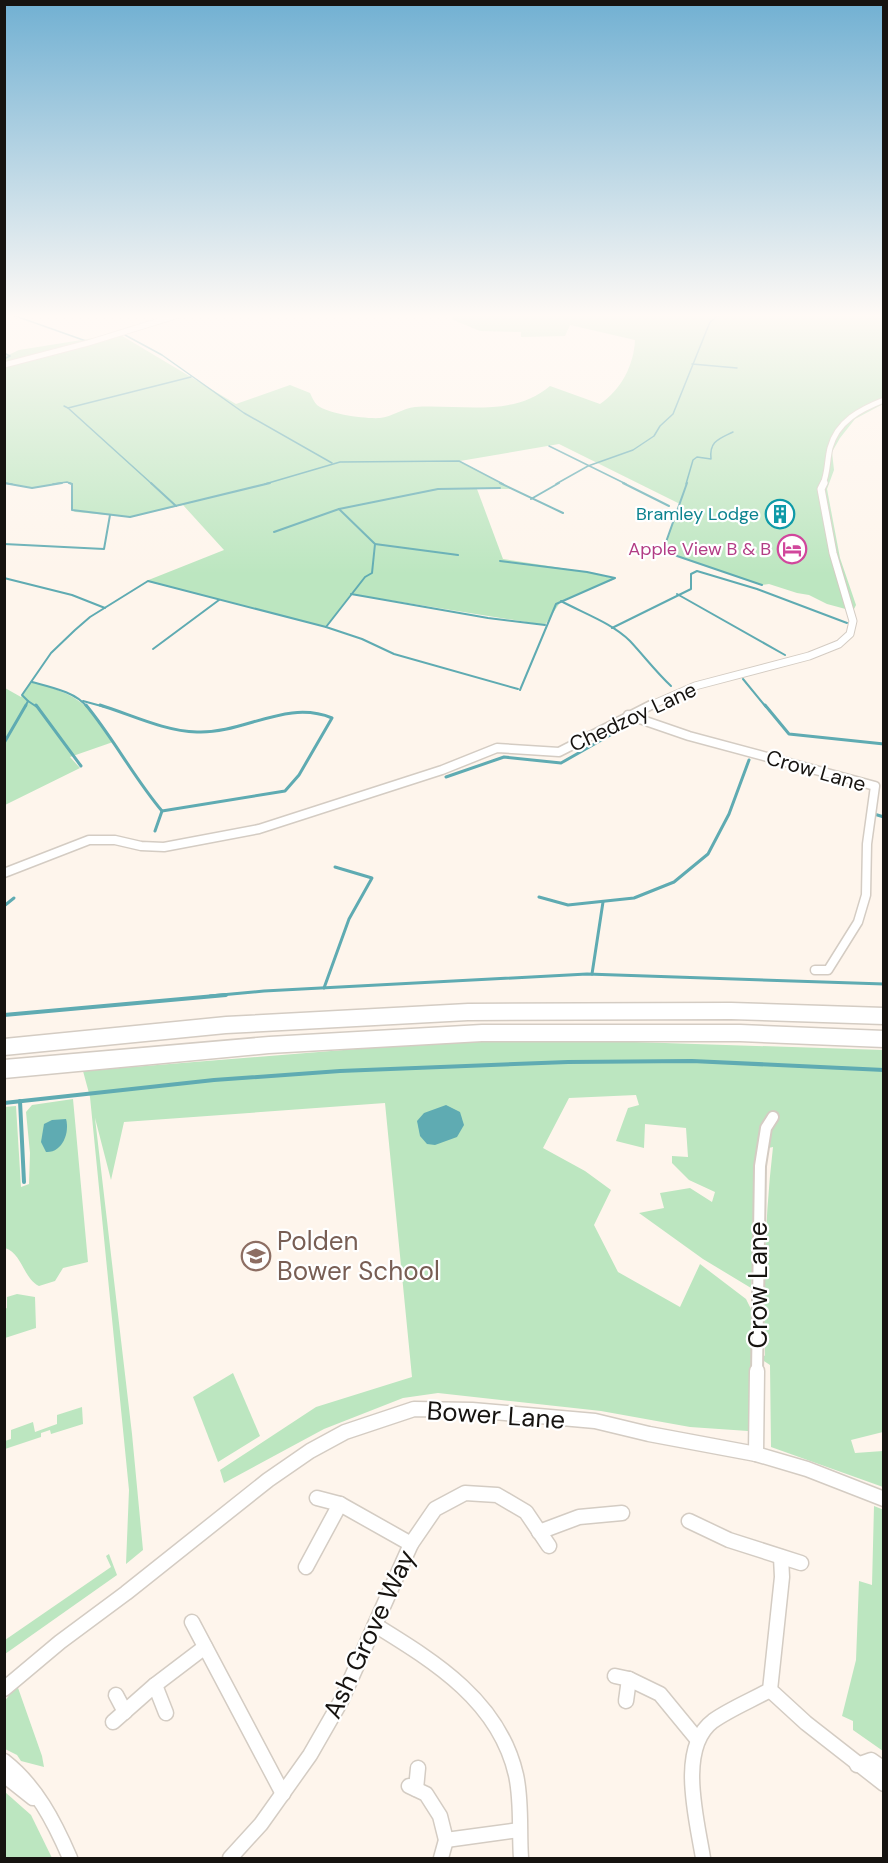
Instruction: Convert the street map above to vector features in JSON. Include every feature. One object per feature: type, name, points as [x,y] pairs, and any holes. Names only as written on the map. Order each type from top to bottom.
[{"type":"highway","points":[[4,1047],[226,1025],[468,1012],[731,1011],[884,1016]]},
{"type":"highway","points":[[4,1069],[269,1045],[482,1033],[740,1033],[884,1039]]},
{"type":"street","name":"Chedzoy Lane","points":[[4,873],[89,840],[115,840],[141,846],[164,847],[201,842],[259,829],[442,770],[497,748],[559,752],[584,741],[628,715],[695,686],[809,656],[839,644],[850,633],[853,621],[833,553],[821,489],[826,477],[828,454],[832,441],[851,416],[863,408],[884,400]]},
{"type":"street","name":"Crow Lane","points":[[628,715],[664,729],[837,772],[875,786],[867,844],[866,895],[858,922],[828,970],[815,970]]},
{"type":"street","name":"Crow Lane","points":[[756,1454],[760,1166],[766,1128],[773,1117]]},
{"type":"street","name":"Bower Lane","points":[[4,1689],[268,1480],[310,1451],[345,1432],[414,1409],[472,1410],[595,1421],[649,1434],[756,1454],[807,1469],[884,1499]]},
{"type":"street","name":"Ash Grove Way","points":[[231,1858],[261,1824],[310,1755],[341,1701],[411,1544],[435,1509],[465,1493],[497,1495],[526,1512],[549,1546]]},
{"type":"street","points":[[317,1498],[340,1504],[411,1544]]},
{"type":"street","points":[[306,1567],[340,1504]]},
{"type":"street","points":[[539,1532],[560,1521],[596,1512],[622,1513]]},
{"type":"street","points":[[689,1521],[702,1529],[801,1563]]},
{"type":"street","points":[[770,1690],[782,1577],[781,1557]]},
{"type":"street","points":[[192,1622],[283,1794]]},
{"type":"street","points":[[375,1624],[438,1666],[478,1698],[502,1733],[516,1776],[521,1858]]},
{"type":"street","points":[[116,1695],[119,1717],[155,1685],[205,1647]]},
{"type":"street","name":"Bower Lane","points":[[4,1681],[34,1663]]},
{"type":"street","points":[[626,1701],[622,1678],[660,1694],[697,1739]]},
{"type":"street","points":[[155,1685],[166,1713]]},
{"type":"street","points":[[703,1858],[693,1790],[693,1757],[697,1739],[712,1722],[770,1690]]},
{"type":"street","points":[[770,1690],[806,1724],[884,1784]]},
{"type":"street","points":[[4,1761],[17,1769],[46,1809],[70,1858]]},
{"type":"street","points":[[858,1765],[871,1761],[884,1769]]},
{"type":"street","points":[[418,1768],[412,1787],[426,1794],[440,1816],[446,1840],[441,1858]]},
{"type":"street","points":[[4,1775],[12,1779],[46,1809]]},
{"type":"street","points":[[446,1840],[519,1830]]},
{"type":"green space","points":[[4,400],[229,400],[236,404],[248,400],[314,400],[316,404],[329,411],[373,418],[384,417],[415,407],[503,406],[524,400],[589,400],[600,404],[605,400],[883,400],[883,404],[855,419],[832,452],[834,470],[827,489],[840,558],[856,605],[853,611],[827,604],[809,595],[769,584],[762,585],[670,554],[666,542],[680,504],[559,444],[460,461],[513,489],[477,489],[503,559],[587,572],[615,579],[561,601],[545,625],[351,594],[326,627],[146,581],[224,550],[183,505],[130,517],[75,512],[72,510],[72,484],[67,482],[32,488],[5,483]]},
{"type":"green space","points":[[31,681],[60,691],[79,701],[88,708],[113,742],[70,757],[80,768],[5,805],[5,688],[21,697]]},
{"type":"green space","points":[[573,1040],[883,1050],[883,1432],[851,1440],[855,1453],[883,1451],[883,1487],[771,1447],[770,1365],[752,1353],[748,1431],[690,1427],[601,1411],[438,1393],[403,1398],[324,1429],[224,1483],[220,1470],[316,1407],[412,1377],[385,1103],[124,1122],[111,1180],[95,1118],[132,1434],[143,1550],[126,1564],[129,1490],[90,1097],[83,1071],[442,1042]],"holes":[[[636,1095],[639,1105],[628,1108],[616,1141],[644,1148],[645,1124],[686,1128],[688,1157],[672,1156],[672,1163],[689,1180],[715,1192],[712,1202],[690,1188],[660,1193],[664,1208],[639,1213],[703,1259],[751,1288],[760,1150],[773,1147],[765,1251],[765,1356],[751,1348],[752,1311],[746,1299],[700,1264],[680,1307],[618,1272],[594,1225],[611,1190],[585,1171],[543,1148],[569,1098]]]},
{"type":"green space","points":[[73,1099],[88,1262],[63,1268],[55,1281],[39,1286],[29,1277],[15,1255],[5,1248],[4,1107],[16,1106],[21,1187],[29,1184],[30,1153],[26,1112],[32,1105]]},
{"type":"green space","points":[[17,1294],[35,1297],[36,1328],[5,1338],[7,1297]]},
{"type":"green space","points":[[233,1373],[260,1436],[218,1462],[193,1397]]},
{"type":"green space","points":[[82,1407],[83,1424],[51,1434],[50,1430],[41,1433],[41,1437],[5,1449],[5,1441],[11,1439],[11,1430],[33,1422],[35,1432],[57,1424],[57,1415]]},
{"type":"green space","points":[[874,1506],[884,1510],[883,1751],[853,1730],[853,1721],[842,1716],[856,1660],[859,1581],[872,1585]]},
{"type":"green space","points":[[109,1554],[117,1575],[5,1654],[5,1640],[111,1567],[106,1556]]},
{"type":"green space","points":[[17,1685],[44,1767],[21,1761],[17,1755],[5,1749],[4,1702]]},
{"type":"green space","points":[[5,1792],[31,1815],[52,1858],[5,1858]]},
{"type":"water","points":[[446,1105],[460,1112],[464,1125],[457,1137],[435,1145],[427,1144],[420,1136],[417,1121],[424,1113]]},
{"type":"water","points":[[66,1119],[67,1130],[64,1141],[56,1149],[46,1152],[41,1142],[44,1124],[52,1120]]},
{"type":"waterway","points":[[68,408],[100,400]]},
{"type":"waterway","points":[[226,400],[244,413],[332,463]]},
{"type":"waterway","points":[[589,466],[633,450],[654,436],[660,426],[673,414],[679,400]]},
{"type":"waterway","points":[[64,406],[68,408]]},
{"type":"waterway","points":[[68,408],[152,484]]},
{"type":"waterway","points":[[686,484],[693,460],[697,457],[711,459],[713,444],[733,432]]},
{"type":"waterway","points":[[549,446],[589,466]]},
{"type":"waterway","points":[[265,484],[340,462],[459,461],[503,484]]},
{"type":"waterway","points":[[556,484],[589,466]]},
{"type":"waterway","points":[[589,466],[626,484]]},
{"type":"waterway","points":[[53,484],[67,482],[72,484]]},
{"type":"waterway","points":[[12,484],[4,483],[32,488],[62,483]]},
{"type":"waterway","points":[[151,483],[176,506]]},
{"type":"waterway","points":[[176,506],[270,483]]},
{"type":"waterway","points":[[500,483],[532,498]]},
{"type":"waterway","points":[[532,498],[559,483]]},
{"type":"waterway","points":[[623,483],[669,506]]},
{"type":"waterway","points":[[687,483],[666,542],[667,550],[677,556],[762,585]]},
{"type":"waterway","points":[[72,484],[72,510],[130,517],[176,506]]},
{"type":"waterway","points":[[339,509],[438,489],[500,488]]},
{"type":"waterway","points":[[532,498],[563,513]]},
{"type":"waterway","points":[[274,532],[339,509]]},
{"type":"waterway","points":[[339,509],[375,544]]},
{"type":"waterway","points":[[4,544],[104,549],[110,515]]},
{"type":"waterway","points":[[352,594],[365,577],[372,573],[375,544]]},
{"type":"waterway","points":[[375,544],[458,555]]},
{"type":"waterway","points":[[500,561],[587,572],[615,578],[562,601]]},
{"type":"waterway","points":[[679,595],[691,589],[691,574],[697,571],[757,589],[847,623]]},
{"type":"waterway","points":[[4,578],[72,595],[105,608]]},
{"type":"waterway","points":[[105,608],[148,581],[326,627]]},
{"type":"waterway","points":[[326,627],[352,594]]},
{"type":"waterway","points":[[352,594],[488,618],[545,625]]},
{"type":"waterway","points":[[612,628],[679,595]]},
{"type":"waterway","points":[[679,595],[785,655]]},
{"type":"waterway","points":[[153,649],[219,600]]},
{"type":"waterway","points":[[520,690],[556,604],[562,601]]},
{"type":"waterway","points":[[562,601],[612,628]]},
{"type":"waterway","points":[[28,701],[22,695],[51,653],[90,617],[105,608]]},
{"type":"waterway","points":[[326,627],[362,639],[394,654],[518,689]]},
{"type":"waterway","points":[[612,628],[630,641],[671,686]]},
{"type":"waterway","points":[[743,679],[766,707]]},
{"type":"waterway","points":[[32,682],[70,694],[87,707]]},
{"type":"waterway","points":[[26,705],[28,701]]},
{"type":"waterway","points":[[28,701],[37,707]]},
{"type":"waterway","points":[[83,701],[105,707]]},
{"type":"waterway","points":[[4,743],[26,705]]},
{"type":"waterway","points":[[36,705],[81,766]]},
{"type":"waterway","points":[[86,705],[162,811]]},
{"type":"waterway","points":[[100,705],[160,726],[197,732],[231,728],[298,712],[315,713],[332,718],[299,775],[285,791],[162,811]]},
{"type":"waterway","points":[[765,705],[789,734],[884,744]]},
{"type":"waterway","points":[[446,777],[504,757],[561,763],[633,722]]},
{"type":"waterway","points":[[539,897],[568,905],[634,898],[674,882],[708,854],[729,814],[749,760]]},
{"type":"waterway","points":[[155,831],[162,811]]},
{"type":"waterway","points":[[874,814],[884,817]]},
{"type":"waterway","points":[[324,988],[349,919],[372,878],[335,867]]},
{"type":"waterway","points":[[4,906],[14,898]]},
{"type":"waterway","points":[[592,974],[603,902]]},
{"type":"waterway","points":[[324,988],[587,974],[884,984]]},
{"type":"waterway","points":[[210,996],[324,988]]},
{"type":"waterway","points":[[4,1015],[226,995]]},
{"type":"waterway","points":[[20,1101],[214,1080],[340,1071],[568,1062],[692,1061],[884,1070]]},
{"type":"waterway","points":[[4,1103],[20,1101]]},
{"type":"waterway","points":[[20,1101],[24,1182]]},
{"type":"place","name":"Bramley Lodge","points":[[780,514]]},
{"type":"place","name":"Apple View B & B","points":[[792,549]]},
{"type":"place","name":"Polden Bower School","points":[[256,1256]]}]
